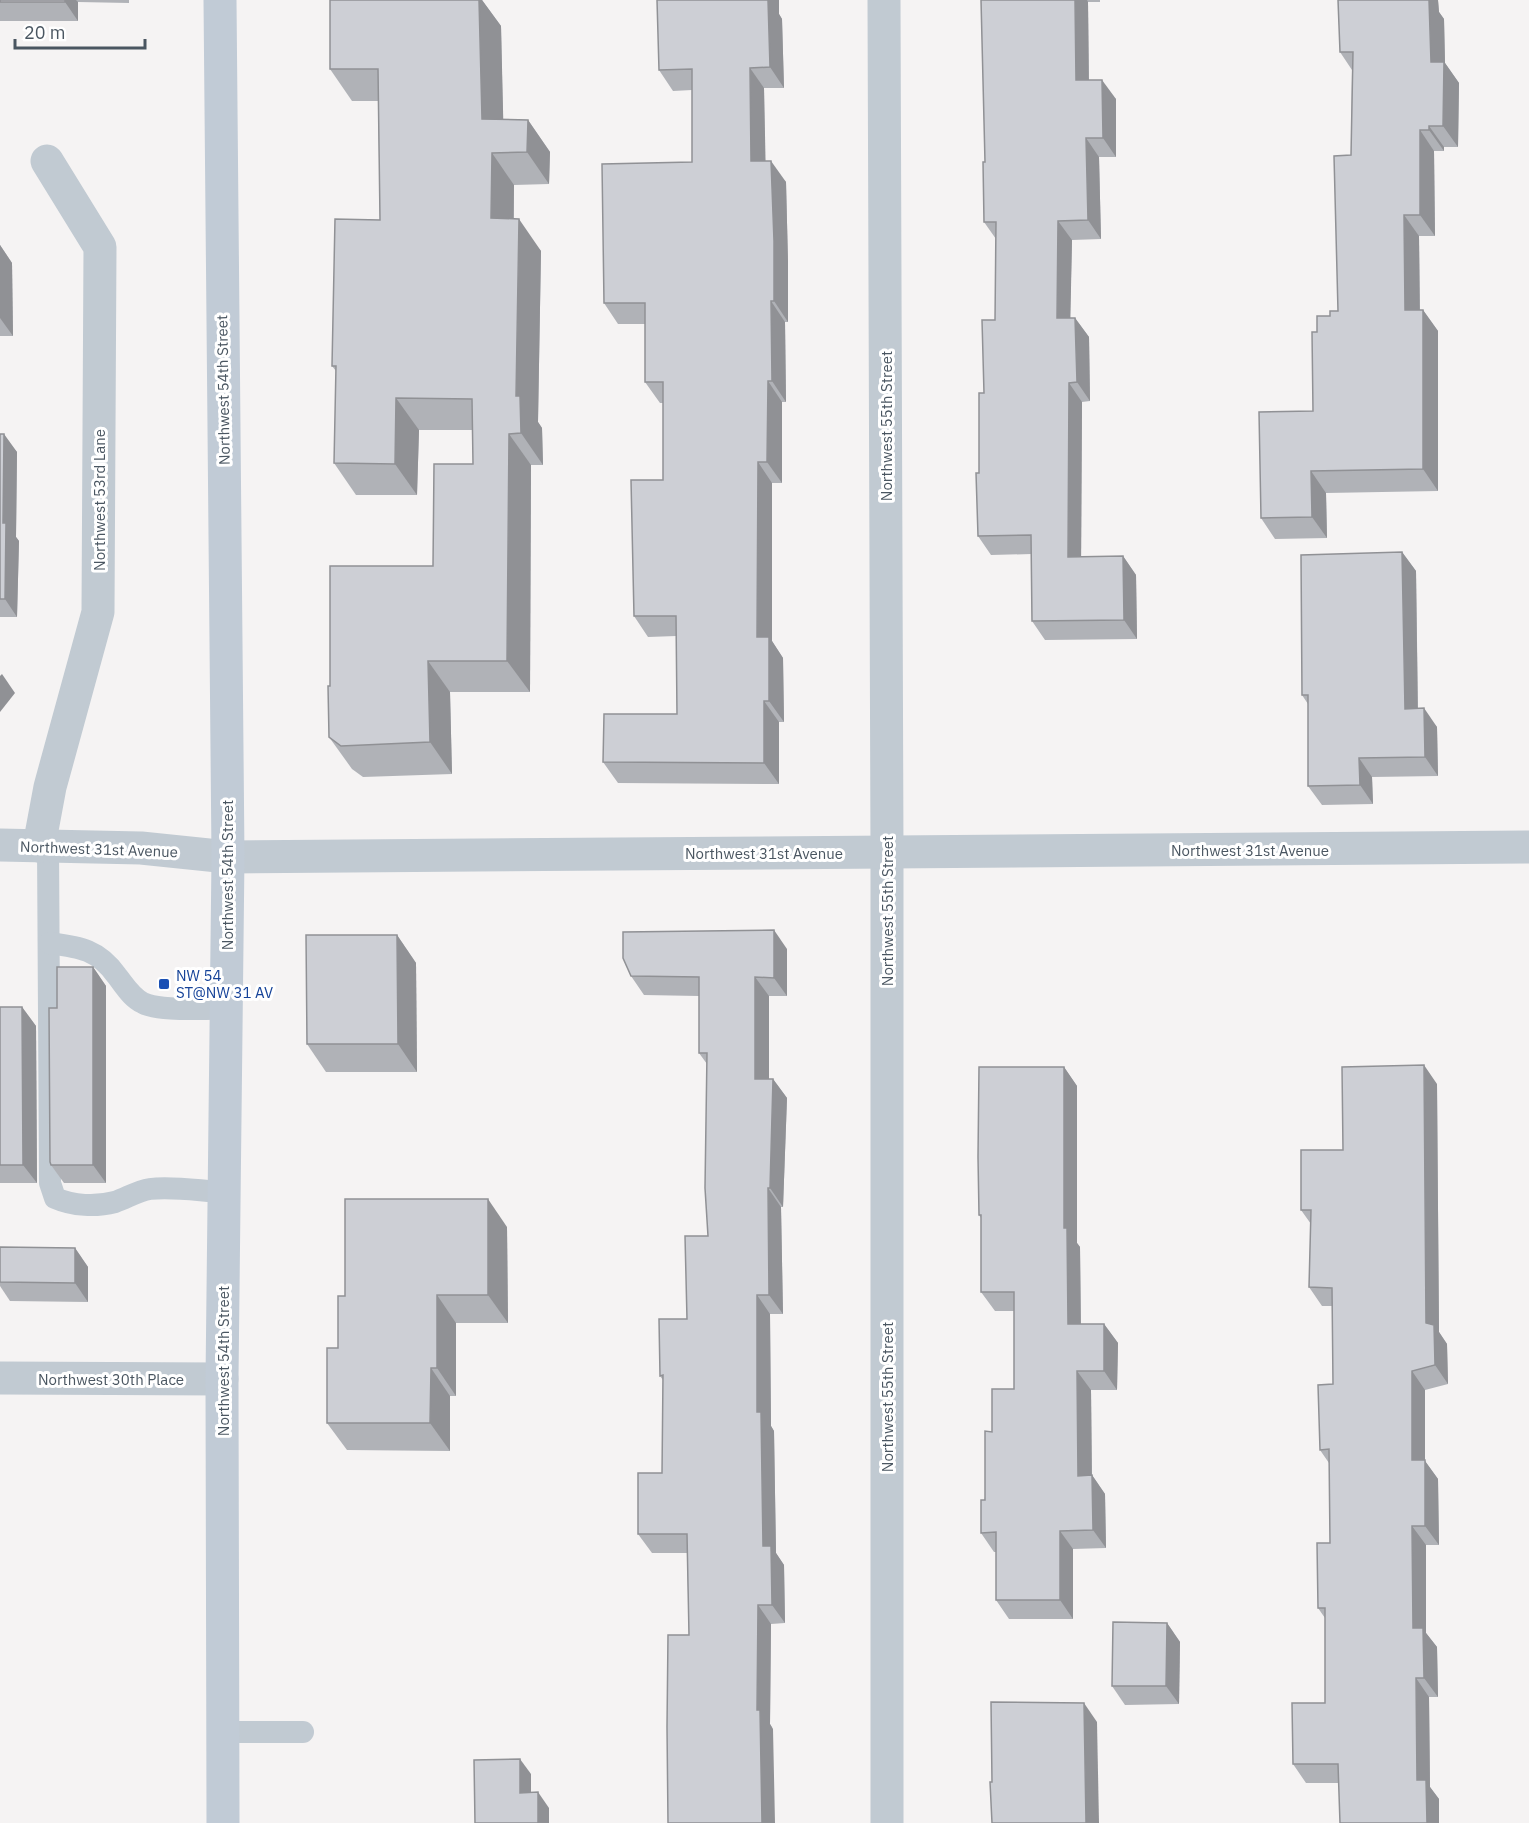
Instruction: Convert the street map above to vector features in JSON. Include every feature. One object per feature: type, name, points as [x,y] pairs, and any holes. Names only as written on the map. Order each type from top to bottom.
[{"type":"main road","name":"Northwest 54th Street","points":[[219,0],[228,857],[222,1379],[223,1823]]},
{"type":"street","name":"Northwest 55th Street","points":[[884,0],[887,1823]]},
{"type":"street","name":"Northwest 53rd Lane","points":[[44,846],[50,787],[98,612],[100,247],[47,161]]},
{"type":"street","name":"Northwest 31st Avenue","points":[[0,845],[141,848],[228,857],[1529,847]]},
{"type":"street","name":"Northwest 30th Place","points":[[0,1378],[222,1379]]},
{"type":"lane","points":[[44,846],[49,943],[50,1183],[56,1198],[69,1204],[99,1205],[152,1189],[224,1192]]},
{"type":"lane","points":[[49,943],[79,947],[97,955],[113,970],[132,996],[144,1004],[160,1007],[226,1009]]},
{"type":"lane","points":[[223,1732],[303,1732]]},
{"type":"building","points":[[0,0],[65,0],[65,2],[0,2]]},
{"type":"building","points":[[330,0],[479,0],[482,119],[528,120],[527,152],[492,153],[491,218],[519,219],[516,396],[520,396],[521,433],[509,434],[507,661],[428,661],[430,742],[341,746],[329,737],[330,566],[433,566],[434,464],[473,464],[472,399],[396,398],[395,464],[334,463],[336,366],[332,366],[335,219],[380,220],[378,69],[330,69]]},
{"type":"building","points":[[657,0],[768,0],[770,67],[750,68],[751,161],[771,161],[774,241],[774,301],[771,301],[772,381],[768,381],[767,462],[758,462],[757,637],[769,637],[769,701],[764,701],[764,763],[603,762],[604,714],[677,714],[676,616],[634,616],[631,480],[663,480],[663,382],[645,382],[645,303],[604,303],[602,164],[692,162],[692,69],[659,70]]},
{"type":"building","points":[[981,0],[1075,0],[1076,80],[1102,80],[1103,138],[1086,138],[1088,220],[1058,221],[1057,318],[1075,318],[1077,382],[1069,383],[1068,557],[1123,556],[1124,620],[1032,621],[1031,535],[978,536],[976,473],[979,473],[979,393],[984,393],[982,320],[995,320],[996,222],[984,222],[983,162],[985,162]]},
{"type":"building","points":[[1338,0],[1429,0],[1431,62],[1444,62],[1443,126],[1429,126],[1429,130],[1420,130],[1420,215],[1404,215],[1405,310],[1423,310],[1423,469],[1311,471],[1312,517],[1261,518],[1259,412],[1313,411],[1312,332],[1317,332],[1317,316],[1330,316],[1330,311],[1338,311],[1334,156],[1351,155],[1353,52],[1340,52]]},
{"type":"building","points":[[0,434],[4,434],[5,599],[0,599]]},
{"type":"building","points":[[1402,552],[1405,709],[1424,708],[1425,757],[1359,758],[1360,785],[1308,786],[1308,695],[1302,695],[1301,555]]},
{"type":"building","points":[[774,930],[774,978],[755,977],[755,1079],[773,1079],[770,1188],[768,1188],[769,1295],[757,1295],[757,1412],[761,1412],[763,1546],[771,1546],[772,1605],[758,1605],[757,1710],[760,1710],[762,1823],[668,1823],[668,1635],[689,1635],[687,1534],[638,1534],[638,1473],[662,1473],[663,1375],[660,1376],[659,1319],[687,1319],[685,1236],[708,1236],[705,1188],[707,1053],[699,1053],[699,977],[631,976],[623,958],[623,932]]},
{"type":"building","points":[[306,935],[397,935],[398,1044],[307,1044]]},
{"type":"building","points":[[57,967],[93,967],[93,1165],[51,1165],[50,1162],[49,1008],[57,1008]]},
{"type":"building","points":[[0,1007],[22,1007],[23,1165],[0,1165]]},
{"type":"building","points":[[1424,1065],[1426,1323],[1434,1325],[1435,1365],[1412,1371],[1412,1460],[1425,1460],[1425,1526],[1412,1526],[1413,1628],[1423,1628],[1424,1678],[1416,1678],[1417,1780],[1426,1780],[1427,1823],[1340,1823],[1338,1764],[1293,1764],[1292,1703],[1325,1703],[1325,1608],[1318,1608],[1317,1543],[1330,1543],[1329,1449],[1320,1450],[1318,1385],[1333,1384],[1332,1288],[1309,1287],[1311,1210],[1301,1210],[1301,1150],[1343,1150],[1342,1067]]},
{"type":"building","points":[[979,1067],[1064,1067],[1064,1228],[1067,1228],[1068,1324],[1104,1324],[1104,1371],[1077,1371],[1078,1476],[1092,1475],[1093,1530],[1060,1531],[1060,1600],[996,1600],[996,1532],[981,1533],[981,1500],[985,1500],[985,1431],[992,1432],[992,1389],[1014,1389],[1014,1292],[981,1292]]},
{"type":"building","points":[[345,1199],[488,1199],[488,1295],[437,1295],[437,1368],[431,1368],[430,1423],[327,1423],[327,1348],[338,1348],[338,1296],[345,1296]]},
{"type":"building","points":[[0,1247],[75,1248],[75,1283],[0,1282]]},
{"type":"building","points":[[1113,1622],[1167,1623],[1166,1686],[1112,1686]]},
{"type":"building","points":[[991,1702],[1084,1703],[1086,1823],[992,1823]]},
{"type":"building","points":[[520,1759],[520,1793],[538,1792],[538,1823],[475,1823],[474,1760]]},
{"type":"place","name":"NW 54 ST@NW 31 AV","points":[[164,984]]}]
